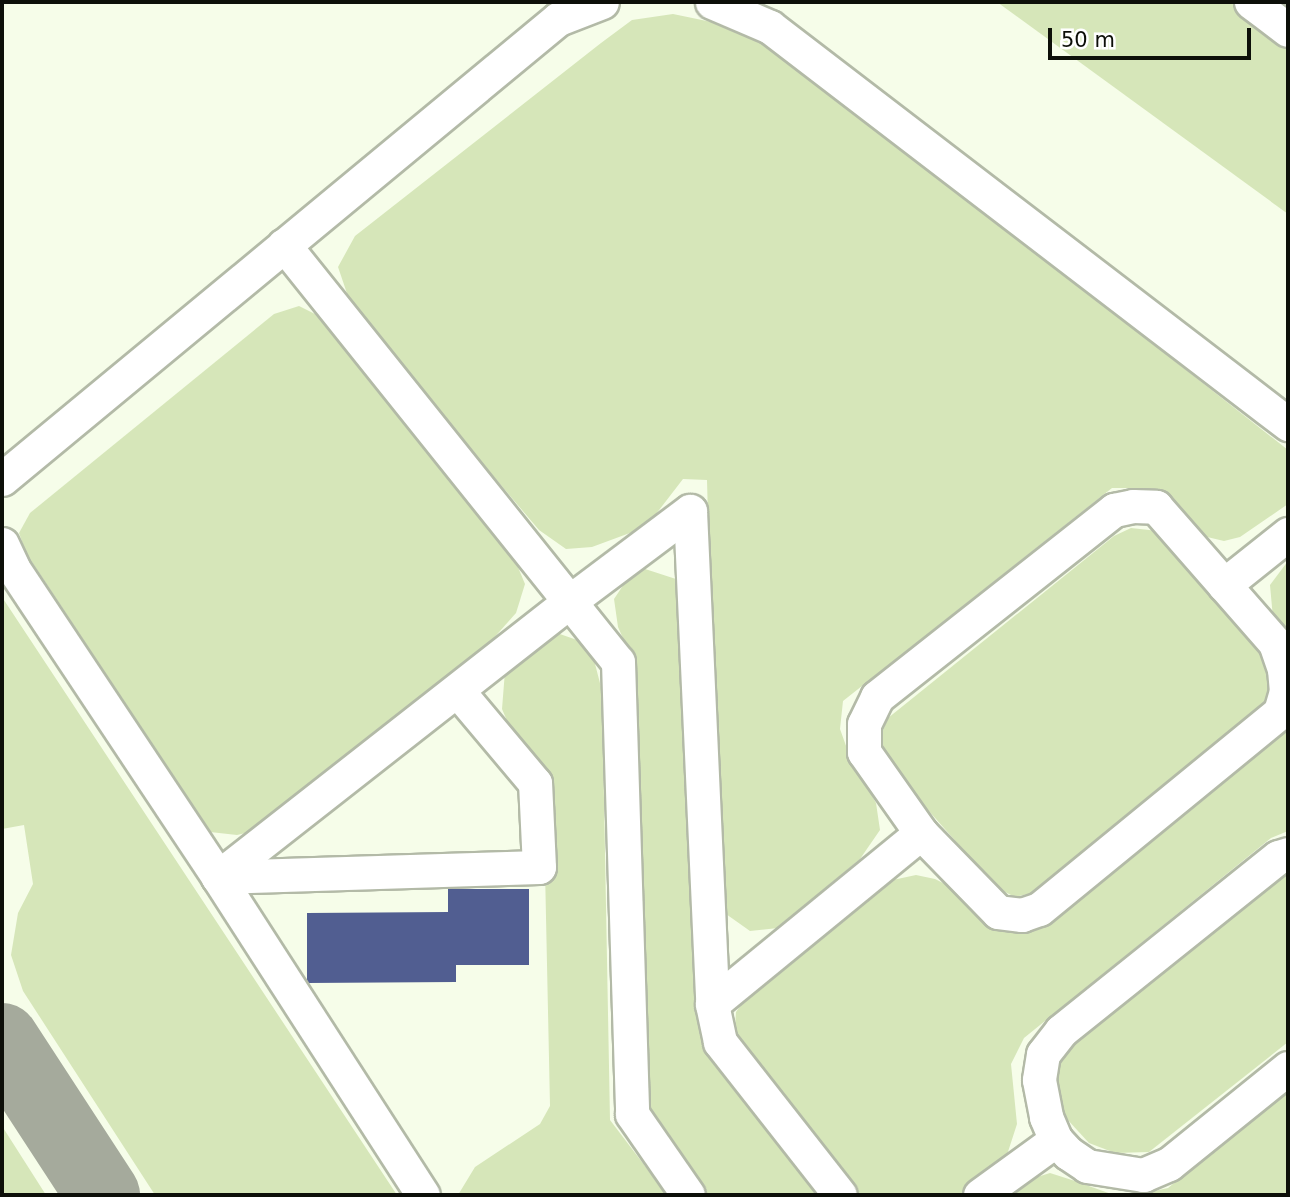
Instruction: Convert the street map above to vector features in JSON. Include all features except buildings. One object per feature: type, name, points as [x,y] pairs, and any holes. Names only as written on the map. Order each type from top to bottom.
[{"type":"lane","points":[[2,479],[558,19],[602,2]]},
{"type":"lane","points":[[712,2],[769,27],[1288,424]]},
{"type":"lane","points":[[1251,2],[1288,30]]},
{"type":"lane","points":[[284,246],[618,662],[632,1114],[688,1195]]},
{"type":"lane","points":[[1133,506],[1156,508],[1224,585],[1275,643],[1284,669],[1286,691],[1280,712],[1039,909],[1022,915],[998,912],[921,833],[864,752],[864,724],[877,697],[1114,510],[1133,506]]},
{"type":"lane","points":[[218,877],[570,601],[691,511],[712,1004],[720,1042],[840,1195]]},
{"type":"lane","points":[[1224,585],[1288,534]]},
{"type":"lane","points":[[2,544],[13,568],[218,877],[423,1195]]},
{"type":"lane","points":[[218,877],[539,867],[535,782],[457,690]]},
{"type":"lane","points":[[712,1004],[921,833]]},
{"type":"lane","points":[[1288,854],[1278,857],[1062,1031],[1043,1054],[1038,1080],[1046,1117],[1056,1140],[1068,1153],[1087,1166],[1143,1175],[1169,1164],[1288,1068]]},
{"type":"lane","points":[[980,1195],[1056,1140]]},
{"type":"green space","points":[[997,2],[1233,2],[1288,44],[1288,214]]},
{"type":"green space","points":[[673,14],[755,31],[1288,450],[1288,504],[1240,537],[1224,541],[1203,536],[1161,493],[1141,488],[1112,488],[843,701],[840,729],[850,757],[876,803],[880,830],[860,859],[778,928],[750,931],[726,914],[718,888],[707,480],[683,479],[646,527],[592,547],[566,549],[539,530],[353,311],[338,267],[355,236],[601,43],[632,20]]},
{"type":"green space","points":[[299,306],[319,316],[515,560],[525,584],[516,613],[492,640],[262,829],[237,835],[210,832],[26,553],[19,533],[30,513],[274,314]]},
{"type":"green space","points":[[1131,528],[1158,531],[1266,655],[1272,682],[1266,701],[1036,892],[1015,897],[997,888],[890,767],[880,738],[888,718],[1114,536]]},
{"type":"green space","points":[[1288,561],[1288,630],[1273,618],[1270,585]]},
{"type":"green space","points":[[642,568],[679,580],[700,1034],[822,1195],[707,1195],[644,1112],[630,654],[618,627],[614,599],[626,581]]},
{"type":"green space","points":[[2,597],[397,1195],[155,1195],[23,991],[11,955],[18,913],[33,884],[24,825],[2,829]]},
{"type":"green space","points":[[557,633],[577,640],[593,656],[602,691],[610,1120],[667,1195],[458,1195],[475,1167],[540,1124],[550,1106],[543,775],[516,742],[502,709],[505,671],[526,646]]},
{"type":"green space","points":[[1288,728],[1288,831],[1271,838],[1024,1038],[1011,1064],[1017,1124],[1005,1161],[959,1195],[857,1195],[734,1041],[736,1012],[745,999],[888,881],[916,875],[935,879],[963,893],[989,926],[1014,932],[1042,927]]},
{"type":"green space","points":[[1288,872],[1288,1042],[1149,1152],[1115,1153],[1089,1143],[1066,1118],[1052,1089],[1062,1055]]},
{"type":"green space","points":[[1288,1088],[1288,1195],[1136,1195],[1168,1188]]},
{"type":"green space","points":[[2,1126],[46,1195],[2,1195]]},
{"type":"green space","points":[[1050,1173],[1114,1195],[1009,1195],[1031,1179]]},
{"type":"taxiway","points":[[2,1040],[103,1195]]}]
